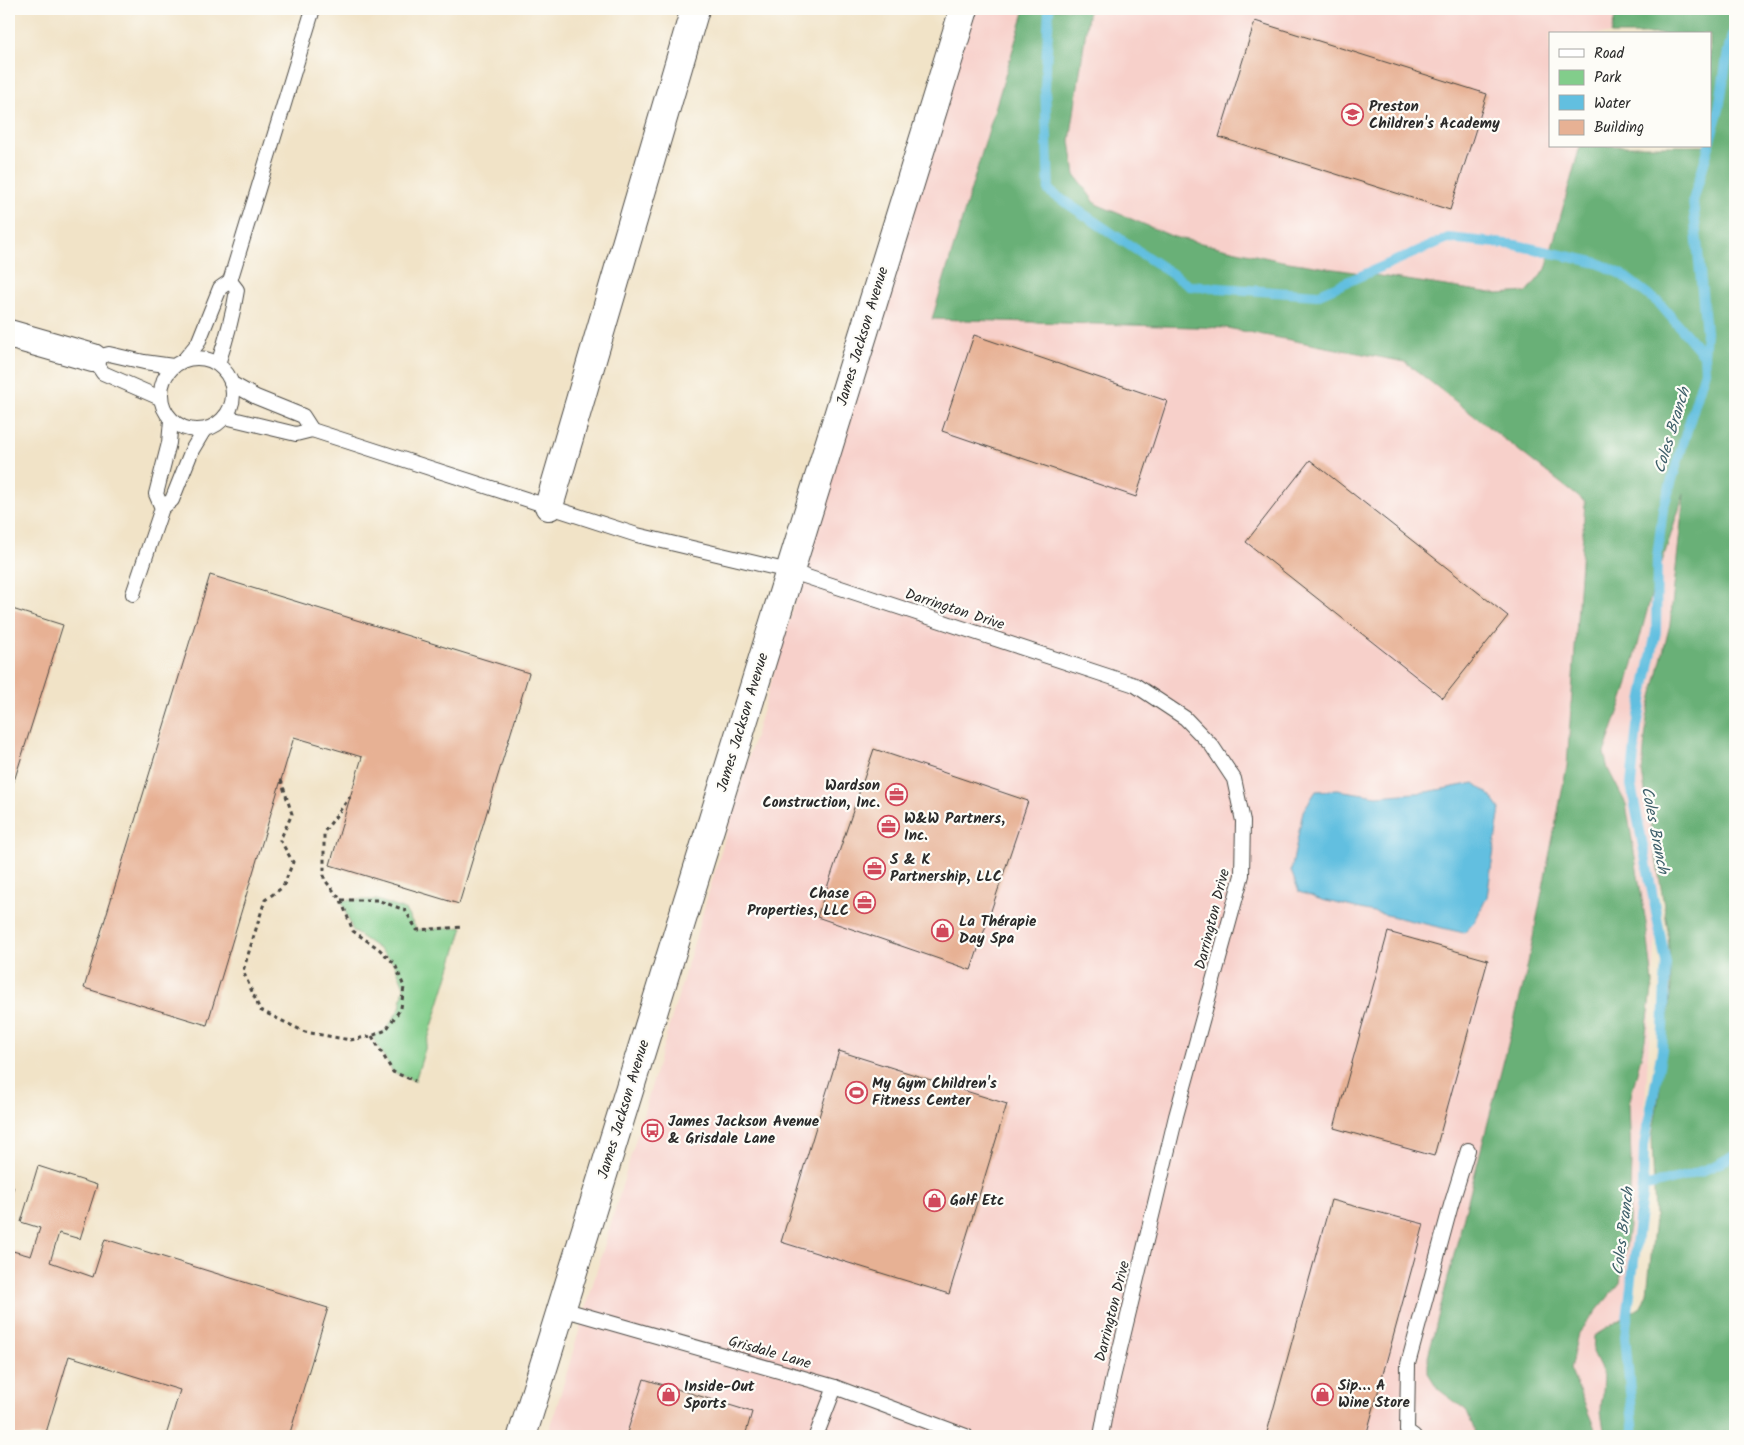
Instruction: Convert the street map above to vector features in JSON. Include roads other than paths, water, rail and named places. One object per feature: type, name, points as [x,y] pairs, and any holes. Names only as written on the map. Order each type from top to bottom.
[{"type":"street","points":[[549,506],[695,9]]},
{"type":"street","name":"James Jackson Avenue","points":[[522,1436],[964,9]]},
{"type":"street","points":[[9,334],[93,358]]},
{"type":"lane","points":[[160,398],[103,373],[93,358],[109,354],[144,362],[179,362],[196,357],[208,359],[218,364],[227,372],[232,383],[231,407],[225,417],[216,426],[204,430],[181,427],[171,420],[164,410],[160,398],[161,386],[166,375],[179,362],[198,343],[220,288],[230,281],[314,9]]},
{"type":"lane","points":[[218,364],[236,298],[237,290],[230,281]]},
{"type":"lane","points":[[225,417],[296,434],[312,430],[304,416],[256,397],[232,383]]},
{"type":"lane","points":[[162,508],[156,494],[169,443],[171,420]]},
{"type":"lane","points":[[133,594],[162,508],[172,500],[192,450],[204,430]]},
{"type":"lane","name":"Darrington Drive","points":[[312,430],[637,535],[789,571],[1135,685],[1185,718],[1212,746],[1234,779],[1242,821],[1242,875],[1176,1116],[1107,1403],[1101,1436]]},
{"type":"lane","points":[[1414,1436],[1406,1431],[1408,1364],[1450,1205],[1468,1150]]},
{"type":"lane","name":"Grisdale Lane","points":[[562,1308],[835,1387],[966,1436]]},
{"type":"lane","points":[[816,1436],[835,1387]]},
{"type":"water","points":[[1474,783],[1490,795],[1500,809],[1487,897],[1474,923],[1464,933],[1322,900],[1299,892],[1291,871],[1303,811],[1316,791],[1337,790],[1377,796],[1427,792]]},
{"type":"waterway","points":[[1049,9],[1045,87],[1049,191],[1190,286],[1317,295],[1448,238],[1516,245],[1598,263],[1621,274],[1659,303],[1704,355]]},
{"type":"waterway","name":"Coles Branch","points":[[1712,133],[1719,109],[1728,51],[1735,28]]},
{"type":"waterway","name":"Coles Branch","points":[[1634,1436],[1625,1336],[1643,1187],[1644,1145],[1662,1050],[1666,963],[1631,785],[1637,726],[1656,632],[1657,558],[1663,509],[1705,371],[1706,332],[1693,201],[1708,148]]},
{"type":"waterway","points":[[1643,1187],[1702,1171],[1725,1161],[1735,1154]]},
{"type":"place","name":"Preston Children's Academy","points":[[1353,115]]},
{"type":"place","name":"Wardson Construction, Inc.","points":[[896,794]]},
{"type":"place","name":"W&W Partners, Inc.","points":[[888,827]]},
{"type":"place","name":"S & K Partnership, LLC","points":[[874,868]]},
{"type":"place","name":"Chase Properties, LLC","points":[[865,902]]},
{"type":"place","name":"La Thérapie Day Spa","points":[[943,930]]},
{"type":"place","name":"My Gym Children's Fitness Center","points":[[856,1092]]},
{"type":"place","name":"James Jackson Avenue & Grisdale Lane","points":[[652,1130]]},
{"type":"place","name":"Golf Etc","points":[[934,1200]]},
{"type":"place","name":"Sip… A Wine Store","points":[[1322,1394]]},
{"type":"place","name":"Inside-Out Sports","points":[[668,1395]]}]
